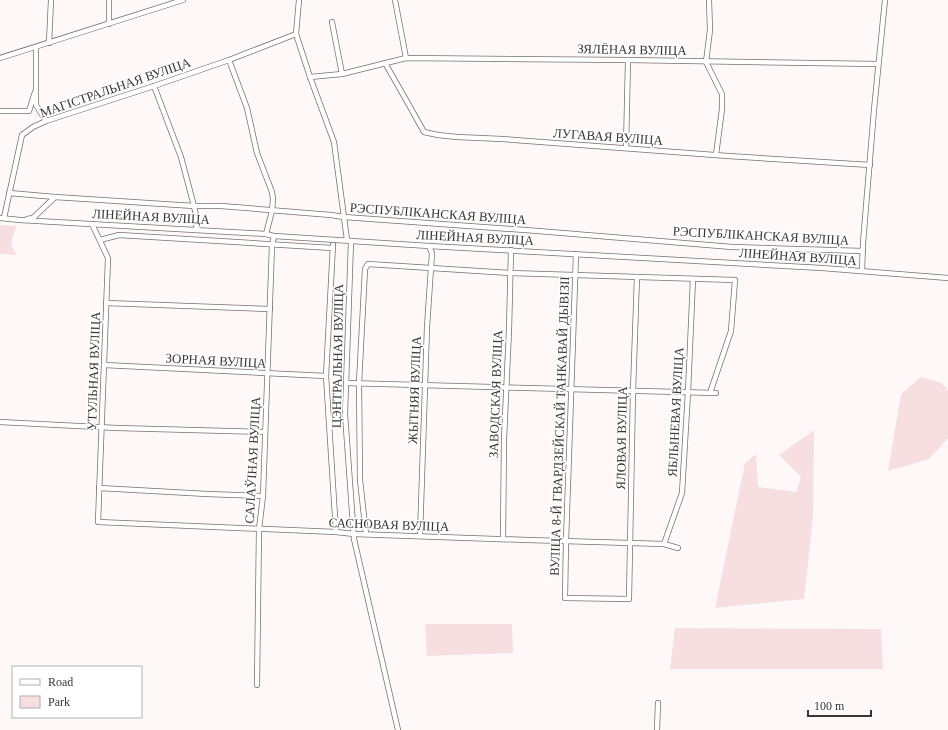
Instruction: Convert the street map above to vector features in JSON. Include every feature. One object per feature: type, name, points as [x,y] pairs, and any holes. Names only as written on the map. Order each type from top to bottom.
[{"type":"street","points":[[48,43],[51,0]]},
{"type":"street","points":[[109,0],[109,24]]},
{"type":"street","points":[[0,58],[36,48],[183,0]]},
{"type":"street","points":[[296,34],[299,0]]},
{"type":"street","points":[[395,0],[406,58]]},
{"type":"street","points":[[709,0],[710,30],[706,62],[722,94],[722,109],[716,154]]},
{"type":"street","points":[[862,271],[878,64],[885,0]]},
{"type":"street","points":[[332,22],[342,74]]},
{"type":"street","name":"МАГІСТРАЛЬНАЯ ВУЛІЦА","points":[[2,218],[22,135],[33,127],[46,121],[229,60],[296,34]]},
{"type":"street","name":"ЦЭНТРАЛЬНАЯ ВУЛІЦА","points":[[296,34],[334,142],[344,217],[349,241],[345,414],[354,539],[398,730]]},
{"type":"street","points":[[36,48],[36,105],[46,121]]},
{"type":"street","name":"ЗЯЛЁНАЯ ВУЛІЦА","points":[[310,77],[342,74],[406,58],[878,64]]},
{"type":"street","points":[[229,60],[247,108],[257,153],[272,192],[272,211],[266,234]]},
{"type":"street","points":[[626,148],[628,60]]},
{"type":"street","name":"ЛУГАВАЯ ВУЛІЦА","points":[[385,63],[424,132],[438,135],[870,165]]},
{"type":"street","points":[[154,86],[181,157],[197,220],[196,230]]},
{"type":"street","points":[[0,111],[29,111],[36,88]]},
{"type":"street","name":"РЭСПУБЛІКАНСКАЯ ВУЛІЦА","points":[[9,193],[194,206],[221,206],[344,217],[538,230],[732,247],[863,251]]},
{"type":"street","points":[[20,220],[33,218],[55,197]]},
{"type":"street","name":"ЛІНЕЙНАЯ ВУЛІЦА","points":[[2,218],[266,234],[274,236],[429,246],[815,267],[948,278]]},
{"type":"street","name":"УТУЛЬНАЯ ВУЛІЦА","points":[[92,224],[108,258],[98,522]]},
{"type":"street","name":"ЛІНЕЙНАЯ ВУЛІЦА","points":[[100,240],[118,235],[272,245],[332,247]]},
{"type":"street","name":"САЛАЎІНАЯ ВУЛІЦА","points":[[257,686],[259,529],[263,496],[272,245],[274,236]]},
{"type":"street","name":"ЖЫТНЯЯ ВУЛІЦА","points":[[420,536],[427,327],[432,253],[429,246]]},
{"type":"street","name":"ЦЭНТРАЛЬНАЯ ВУЛІЦА","points":[[332,247],[326,376],[336,532]]},
{"type":"street","name":"ЗАВОДСКАЯ ВУЛІЦА","points":[[503,539],[504,439],[511,250]]},
{"type":"street","name":"ВУЛІЦА 8-Й ГВАРДЗЕЙСКАЙ ТАНКАВАЙ ДЫВІЗІІ","points":[[576,254],[565,598],[629,599]]},
{"type":"street","points":[[366,534],[360,480],[359,383],[366,269],[368,264],[510,273],[735,280],[731,331],[710,393]]},
{"type":"street","name":"ЯЛОВАЯ ВУЛІЦА","points":[[629,599],[629,543],[637,277]]},
{"type":"street","name":"ЯБЛЫНЕВАЯ ВУЛІЦА","points":[[664,544],[682,493],[693,279]]},
{"type":"street","points":[[106,303],[270,309]]},
{"type":"street","name":"ЗОРНАЯ ВУЛІЦА","points":[[104,365],[326,376]]},
{"type":"street","points":[[346,383],[716,393]]},
{"type":"street","points":[[0,422],[265,432]]},
{"type":"street","points":[[100,488],[263,496]]},
{"type":"street","name":"САСНОВАЯ ВУЛІЦА","points":[[98,522],[354,534],[664,544],[678,548]]},
{"type":"street","points":[[657,730],[658,703]]},
{"type":"green space","points":[[0,225],[17,226],[12,237],[12,247],[17,255],[0,254]]},
{"type":"green space","points":[[921,377],[942,383],[948,391],[948,438],[929,459],[888,471],[901,394]]},
{"type":"green space","points":[[814,430],[813,517],[804,599],[715,608],[745,463],[756,454],[758,487],[796,492],[801,477],[779,455]]},
{"type":"green space","points":[[425,624],[512,624],[513,653],[427,656]]},
{"type":"green space","points":[[675,628],[881,629],[883,669],[670,669]]}]
